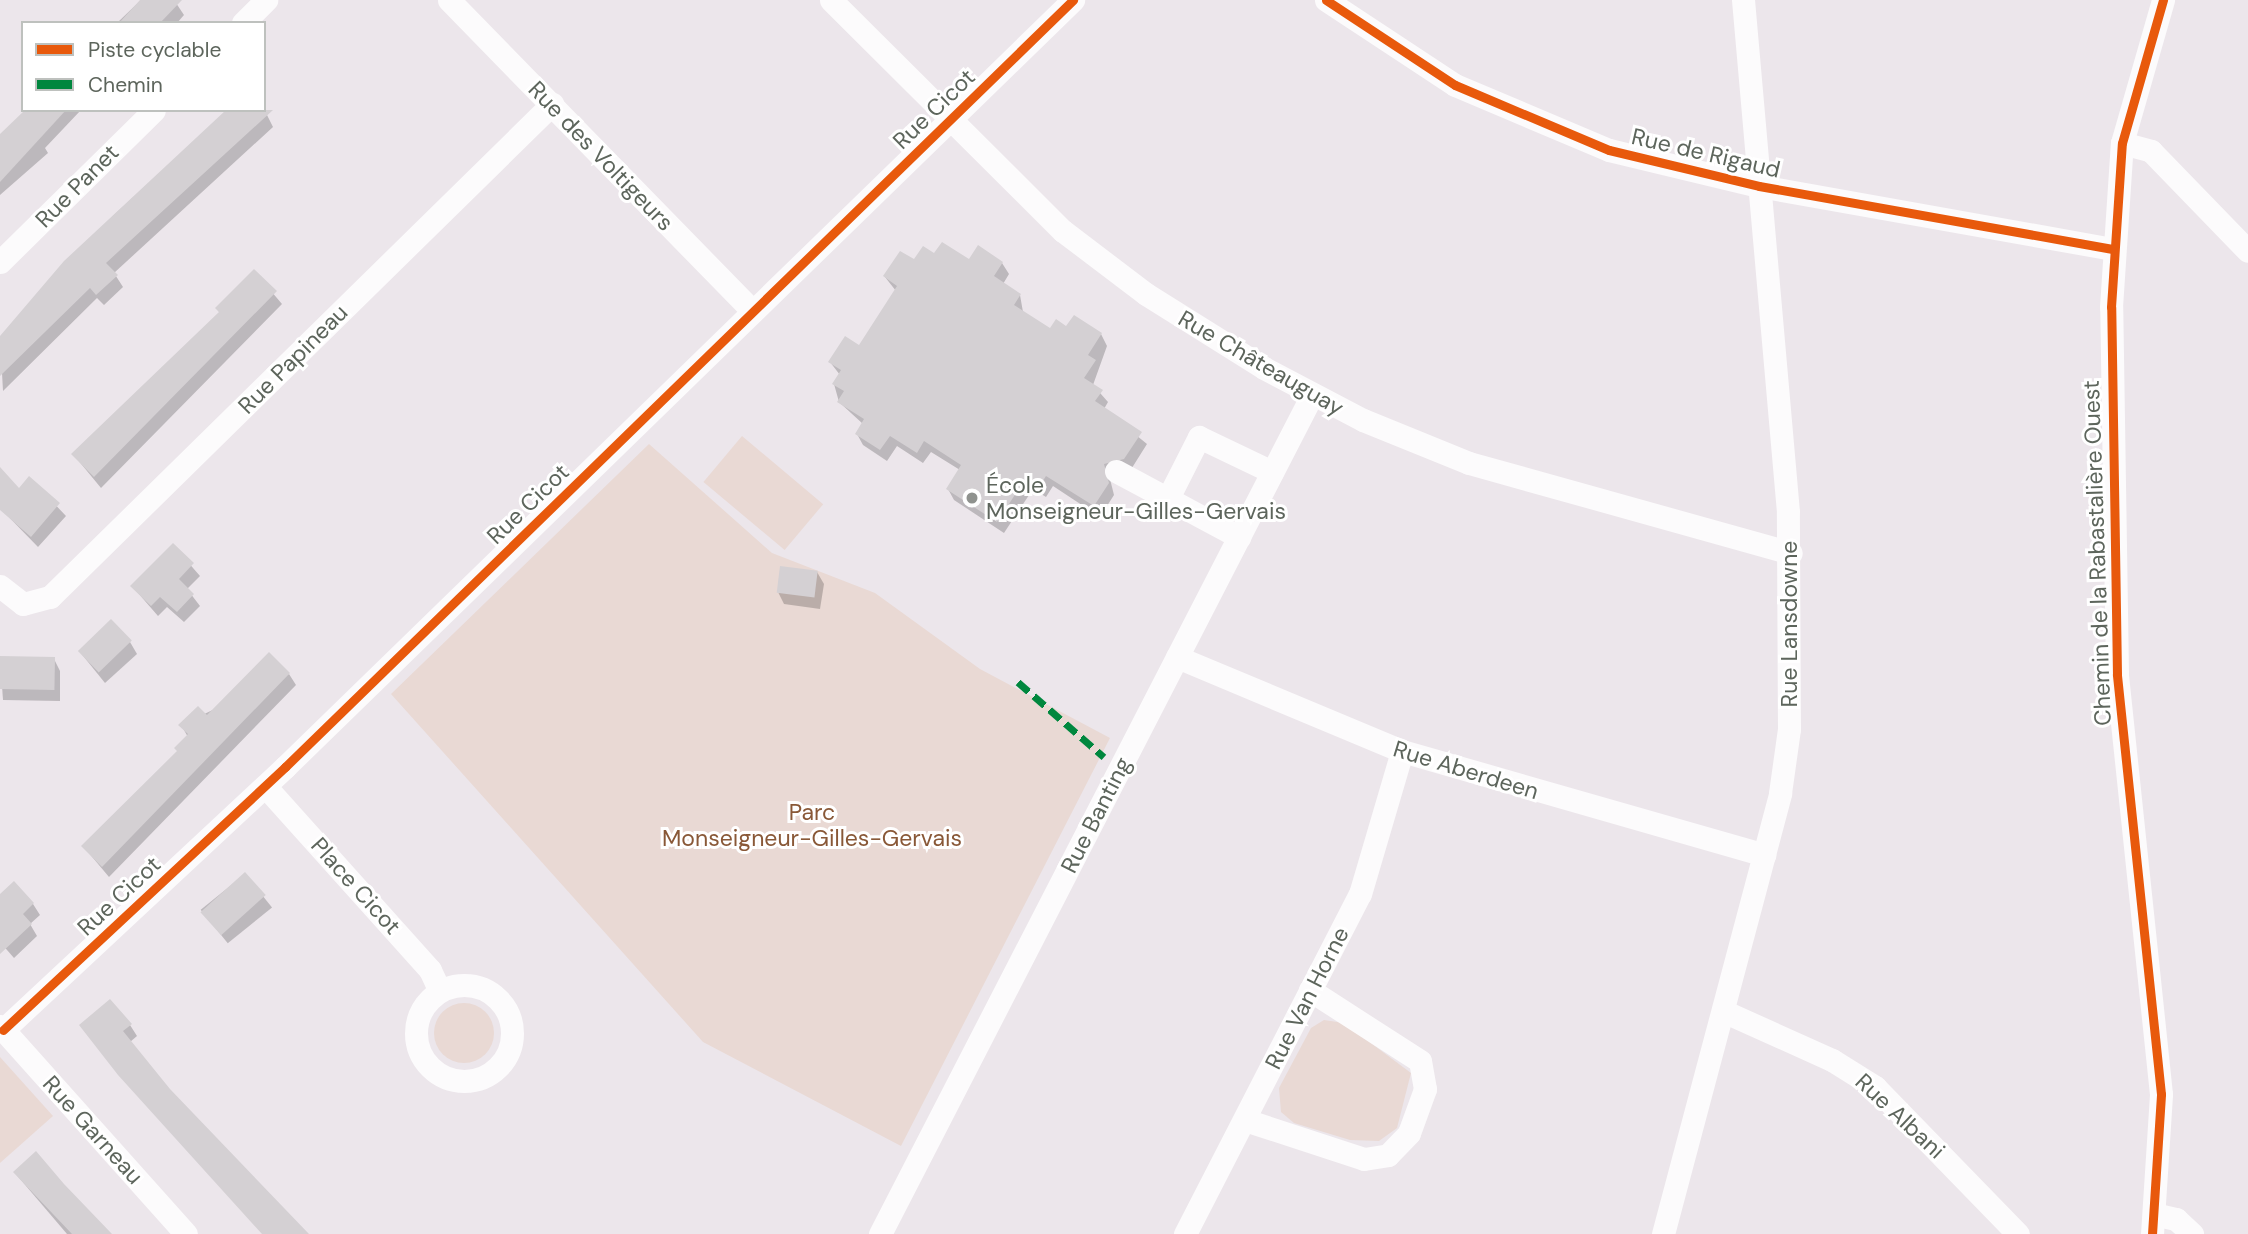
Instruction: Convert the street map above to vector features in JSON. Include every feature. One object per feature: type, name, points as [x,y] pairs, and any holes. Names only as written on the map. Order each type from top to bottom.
[{"type":"street","points":[[245,21],[267,0]]},
{"type":"street","name":"Rue des Voltigeurs","points":[[449,0],[753,312]]},
{"type":"street","name":"Rue Châteauguay","points":[[831,0],[948,122],[1092,254],[1174,314],[1312,395],[1403,438],[1535,486],[1791,552]]},
{"type":"street","name":"Rue Cicot","points":[[2,1028],[265,786],[1073,0]]},
{"type":"street","name":"Rue de Rigaud","points":[[1326,0],[1424,68],[1520,116],[1622,154],[1759,186],[2112,249]]},
{"type":"street","name":"Rue Lansdowne","points":[[1664,1234],[1764,855],[1788,746],[1791,552],[1743,0]]},
{"type":"street","name":"Chemin de la Rabastalière Ouest","points":[[2153,1224],[2161,1094],[2117,674],[2112,249],[2122,143],[2163,0]]},
{"type":"street","name":"Rue Papineau","points":[[0,586],[29,605],[46,600],[552,104]]},
{"type":"street","name":"Rue Panet","points":[[0,262],[152,112]]},
{"type":"street","points":[[2122,143],[2151,151],[2248,251]]},
{"type":"street","name":"Rue Banting","points":[[880,1234],[1312,395]]},
{"type":"street","points":[[1166,502],[1199,437],[1272,472]]},
{"type":"street","points":[[1116,471],[1166,502],[1239,537]]},
{"type":"street","name":"Rue Aberdeen","points":[[1177,657],[1402,751],[1764,855]]},
{"type":"street","name":"Rue Van Horne","points":[[1185,1234],[1366,880],[1402,751]]},
{"type":"street","name":"Place Cicot","points":[[265,786],[430,970],[440,991]]},
{"type":"street","points":[[485,989],[508,1012],[511,1044],[494,1071],[450,1079],[425,1061],[418,1048],[419,1017],[440,991],[485,989]]},
{"type":"street","points":[[1245,1120],[1364,1159],[1388,1155],[1409,1133],[1425,1089],[1420,1061],[1310,990]]},
{"type":"street","name":"Rue Albani","points":[[1723,1011],[1832,1060],[1875,1087],[2018,1234]]},
{"type":"street","name":"Rue Garneau","points":[[2,1028],[186,1234]]},
{"type":"street","points":[[2153,1224],[2176,1219],[2192,1234]]},
{"type":"green space","points":[[742,436],[823,504],[785,550],[703,482]]},
{"type":"green space","name":"Parc Monseigneur-Gilles-Gervais","points":[[649,444],[772,553],[875,593],[980,669],[1110,738],[901,1146],[703,1042],[391,694]]},
{"type":"green space","points":[[464,1003],[481,1008],[489,1016],[494,1033],[489,1050],[481,1058],[464,1063],[447,1058],[439,1050],[434,1033],[439,1016],[447,1008]]},
{"type":"green space","points":[[1324,1020],[1344,1023],[1411,1073],[1397,1128],[1379,1141],[1350,1140],[1294,1123],[1281,1112],[1279,1088],[1311,1028]]},
{"type":"green space","points":[[0,1057],[53,1116],[0,1163]]},
{"type":"building","points":[[140,0],[182,0],[162,21],[121,21]]},
{"type":"building","points":[[273,110],[106,263],[118,275],[96,295],[90,288],[0,376],[0,336],[64,261],[224,112]]},
{"type":"building","points":[[23,112],[64,112],[0,182],[0,134]]},
{"type":"building","points":[[942,242],[969,259],[978,245],[1003,262],[994,276],[1021,294],[1014,305],[1050,328],[1056,319],[1066,326],[1074,315],[1102,333],[1088,355],[1096,360],[1084,378],[1103,390],[1095,401],[1142,432],[1124,459],[1104,464],[1109,483],[1094,506],[1046,476],[1039,487],[1026,478],[997,522],[946,489],[961,465],[924,441],[917,453],[890,436],[880,450],[855,434],[864,419],[837,402],[844,391],[832,384],[841,370],[828,362],[845,336],[859,345],[897,286],[883,276],[900,251],[914,259],[923,246],[934,253]]},
{"type":"building","points":[[254,269],[277,291],[94,477],[71,454],[219,312],[215,308]]},
{"type":"building","points":[[0,467],[19,488],[29,476],[60,503],[31,537],[0,510]]},
{"type":"building","points":[[173,543],[194,563],[179,579],[194,594],[177,612],[160,597],[151,606],[130,586]]},
{"type":"building","points":[[780,566],[818,571],[814,597],[777,593]]},
{"type":"building","points":[[111,619],[132,641],[99,673],[78,651]]},
{"type":"building","points":[[269,652],[290,673],[102,867],[81,846],[177,751],[174,748],[188,734],[178,725],[198,706],[207,715]]},
{"type":"building","points":[[0,656],[55,657],[54,690],[0,689]]},
{"type":"building","points":[[245,872],[266,895],[221,935],[200,912]]},
{"type":"building","points":[[14,881],[34,903],[23,914],[32,924],[0,954],[0,894]]},
{"type":"building","points":[[110,999],[132,1024],[123,1031],[170,1089],[309,1234],[262,1234],[118,1075],[79,1025]]},
{"type":"building","points":[[36,1151],[112,1234],[72,1234],[13,1172]]},
{"type":"marked path","points":[[1018,682],[1104,757]]},
{"type":"cycle path","points":[[3,1030],[285,767],[1073,0]]},
{"type":"cycle path","points":[[1326,0],[1455,85],[1609,150],[1759,186],[2112,249]]},
{"type":"cycle path","points":[[2152,1234],[2161,1094],[2117,674],[2111,307],[2122,143],[2163,0]]},
{"type":"place","name":"École Monseigneur-Gilles-Gervais","points":[[972,498]]}]
